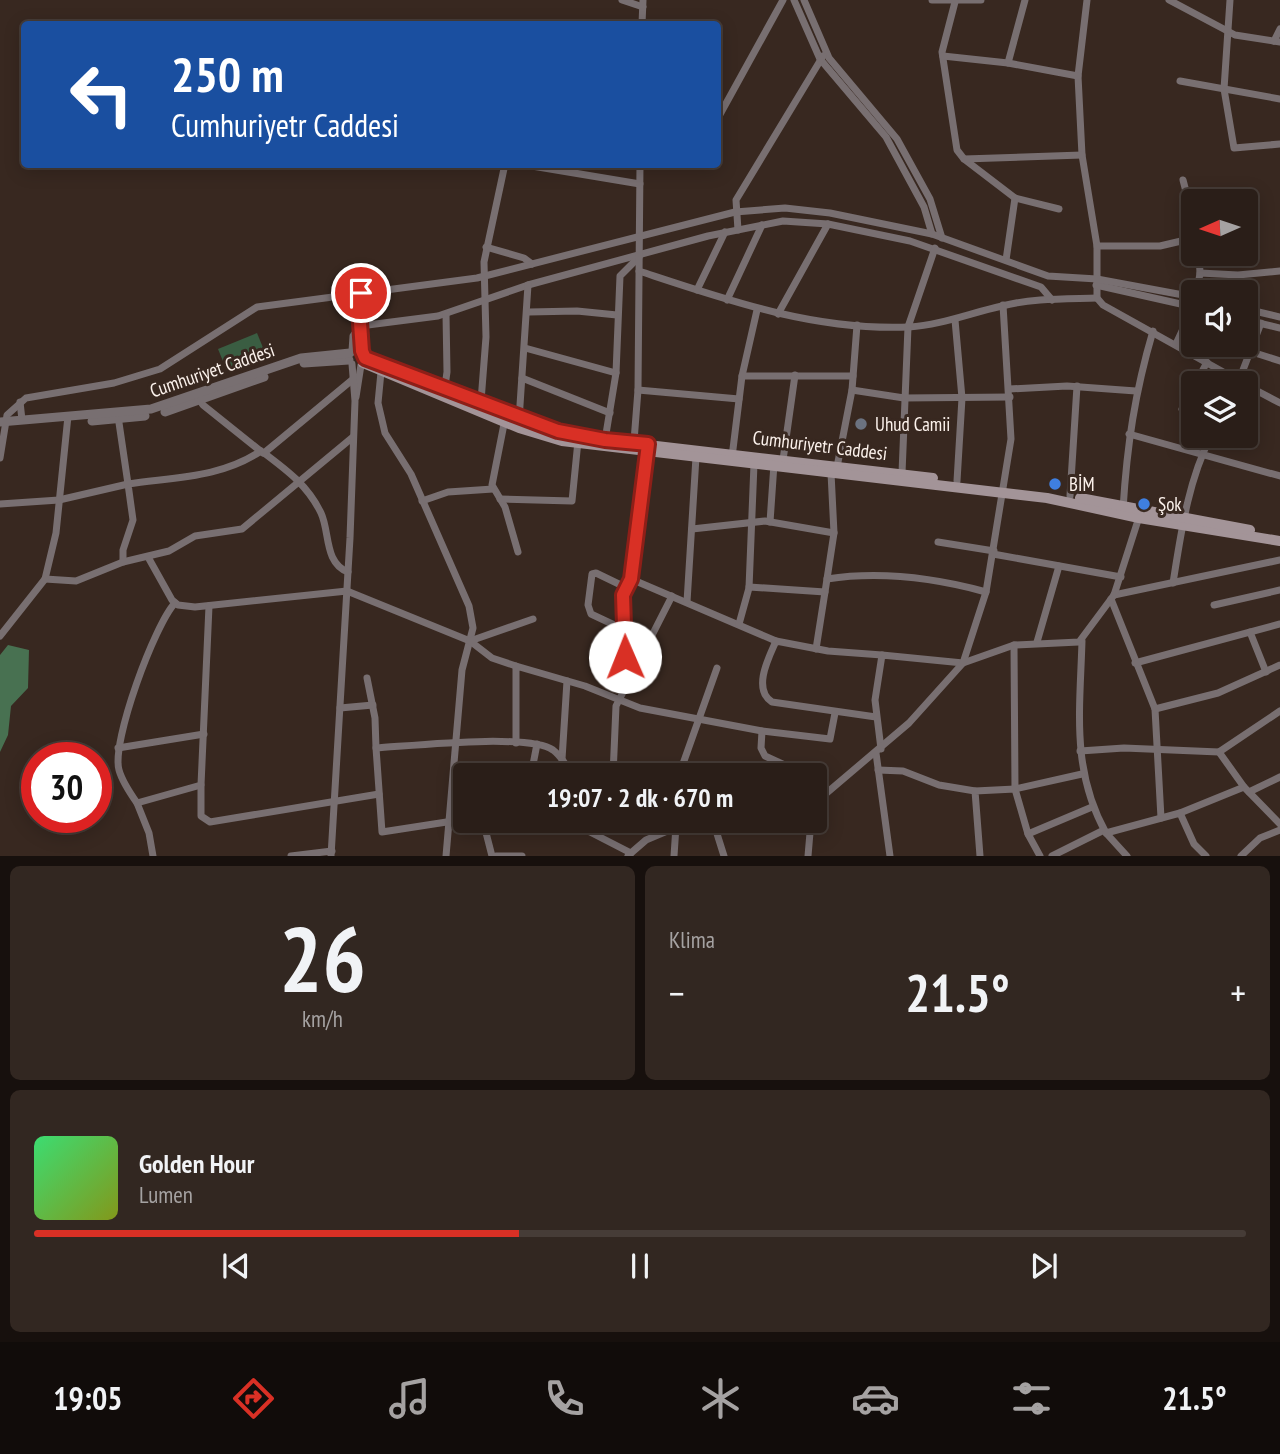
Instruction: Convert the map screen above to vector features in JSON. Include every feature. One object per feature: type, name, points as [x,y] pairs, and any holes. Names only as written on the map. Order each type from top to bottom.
[{"type":"main road","points":[[357,358],[505,416]]},
{"type":"main road","points":[[357,358],[381,372],[444,393],[481,401],[519,423],[578,439],[696,457],[732,457],[754,464],[777,462],[1004,490],[1280,535]]},
{"type":"main road","name":"Cumhuriyetr Caddesi","points":[[578,439],[634,442],[647,448],[777,462]]},
{"type":"main road","name":"Cumhuriyetr Caddesi","points":[[834,470],[902,473],[1004,490],[1045,490],[1123,511]]},
{"type":"main road","points":[[1183,521],[1280,541]]},
{"type":"street","points":[[622,0],[643,4]]},
{"type":"street","points":[[721,113],[783,0]]},
{"type":"street","points":[[794,0],[823,56],[882,130],[919,197],[932,234]]},
{"type":"street","points":[[804,0],[823,56],[893,132],[930,199],[942,238]]},
{"type":"street","points":[[932,0],[981,0]]},
{"type":"street","points":[[1008,63],[1025,0]]},
{"type":"street","points":[[1087,0],[1078,76],[1082,155],[1097,246],[1097,298],[1103,305],[1222,371]]},
{"type":"street","points":[[1169,0],[1230,32],[1256,40],[1277,41],[1280,29]]},
{"type":"street","points":[[1230,0],[1230,32],[1224,89],[1234,148],[1280,144]]},
{"type":"street","points":[[955,2],[943,43],[955,143],[964,159],[1015,198],[1059,209]]},
{"type":"street","points":[[738,230],[736,200],[744,183],[823,56]]},
{"type":"street","points":[[943,56],[1008,63],[1078,76]]},
{"type":"street","points":[[1180,81],[1280,99]]},
{"type":"street","points":[[964,159],[1082,155]]},
{"type":"street","points":[[481,401],[486,247],[504,168]]},
{"type":"street","points":[[544,168],[640,184]]},
{"type":"street","points":[[634,442],[638,390],[640,168]]},
{"type":"street","points":[[1183,180],[1185,189]]},
{"type":"street","points":[[1006,260],[1015,198]]},
{"type":"street","points":[[0,458],[3,425],[8,413],[20,401],[30,396],[114,383],[160,369],[257,307],[485,276],[735,212],[772,208],[812,210],[932,234],[1055,278],[1181,295]]},
{"type":"street","points":[[360,326],[446,314],[528,285],[725,232],[783,221],[828,224],[935,248],[1041,287],[1052,300]]},
{"type":"street","points":[[778,314],[828,224]]},
{"type":"street","points":[[727,300],[762,225]]},
{"type":"street","points":[[697,290],[725,232]]},
{"type":"street","points":[[1097,246],[1160,246],[1181,241]]},
{"type":"street","points":[[486,247],[524,258],[532,264]]},
{"type":"street","points":[[902,473],[908,327],[935,248]]},
{"type":"street","points":[[605,440],[615,373],[620,276],[639,256]]},
{"type":"street","points":[[1199,280],[1200,266]]},
{"type":"street","points":[[639,271],[757,310],[822,323],[908,327],[955,320],[1003,305],[1097,298]]},
{"type":"street","points":[[1200,273],[1231,275],[1280,271]]},
{"type":"street","points":[[1096,282],[1181,303]]},
{"type":"street","points":[[519,423],[528,285]]},
{"type":"street","points":[[290,856],[332,853],[360,326],[358,294]]},
{"type":"street","points":[[827,793],[909,723],[963,663],[986,592],[1011,439],[1003,305]]},
{"type":"street","points":[[732,457],[739,399],[757,310]]},
{"type":"street","points":[[528,312],[577,311],[617,315]]},
{"type":"street","points":[[1258,312],[1280,317]]},
{"type":"street","points":[[444,393],[446,314]]},
{"type":"street","points":[[955,320],[962,398],[957,481]]},
{"type":"street","points":[[1258,322],[1280,328]]},
{"type":"street","points":[[1258,333],[1261,323]]},
{"type":"street","points":[[816,649],[834,533],[834,470],[852,390],[857,325]]},
{"type":"street","points":[[1123,511],[1129,434],[1136,391],[1153,331]]},
{"type":"street","points":[[1176,344],[1181,333]]},
{"type":"street","points":[[525,348],[615,373]]},
{"type":"street","points":[[1258,354],[1280,361]]},
{"type":"street","points":[[355,401],[352,380],[357,358]]},
{"type":"street","name":"Cumhuriyet Caddesi","points":[[3,425],[22,419],[149,416],[297,365],[357,358]]},
{"type":"street","points":[[1202,371],[1207,362]]},
{"type":"street","points":[[381,372],[378,403],[381,424],[388,441],[411,474],[469,606],[473,628],[461,670],[446,856]]},
{"type":"street","points":[[770,522],[777,462],[795,375]]},
{"type":"street","points":[[743,376],[853,376]]},
{"type":"street","points":[[522,378],[610,412]]},
{"type":"street","points":[[0,504],[59,500],[102,488],[210,475],[239,465],[262,452],[352,380]]},
{"type":"street","points":[[852,390],[904,398],[935,395],[962,398],[1077,386],[1136,391]]},
{"type":"street","points":[[1070,496],[1077,386]]},
{"type":"street","points":[[638,390],[739,399]]},
{"type":"street","points":[[1258,391],[1280,403]]},
{"type":"street","points":[[198,398],[300,480],[321,514],[336,564],[348,572]]},
{"type":"street","points":[[20,401],[22,419]]},
{"type":"street","points":[[505,416],[492,477],[493,489],[500,499],[517,552]]},
{"type":"street","points":[[118,417],[132,525],[123,550],[123,562]]},
{"type":"street","points":[[0,636],[45,579],[56,533],[68,419]]},
{"type":"street","name":"Cumhuriyet Caddesi","points":[[3,425],[68,419]]},
{"type":"street","points":[[1129,434],[1280,476]]},
{"type":"street","points":[[45,579],[76,581],[123,562],[148,557],[195,536],[242,530],[354,437]]},
{"type":"street","points":[[500,499],[572,501],[578,439]]},
{"type":"street","points":[[628,682],[624,671],[625,587],[631,579],[647,448]]},
{"type":"street","points":[[1172,583],[1183,521],[1205,448]]},
{"type":"street","points":[[687,602],[696,457]]},
{"type":"street","points":[[739,624],[749,587],[754,464]]},
{"type":"street","points":[[422,501],[448,492],[493,489]]},
{"type":"street","points":[[1127,856],[1105,832],[1091,807],[1082,774],[1082,640],[1112,597],[1121,577],[1140,514]]},
{"type":"street","points":[[692,529],[770,522],[834,533]]},
{"type":"street","points":[[938,542],[1121,577]]},
{"type":"street","points":[[148,557],[175,603]]},
{"type":"street","points":[[1112,597],[1280,560]]},
{"type":"street","points":[[1037,642],[1059,566]]},
{"type":"street","points":[[625,587],[596,573],[592,574],[588,606],[591,614],[625,630]]},
{"type":"street","points":[[827,579],[853,575],[915,579],[949,582],[986,592]]},
{"type":"street","points":[[631,579],[776,641],[816,649],[963,663],[1014,645],[1037,642],[1074,643],[1082,640]]},
{"type":"street","points":[[749,587],[825,592]]},
{"type":"street","points":[[1214,605],[1280,590]]},
{"type":"street","points":[[175,603],[209,606],[347,592],[470,640],[492,658],[567,681],[640,708],[762,731],[831,739],[835,713]]},
{"type":"street","points":[[613,763],[614,714],[618,701],[672,596]]},
{"type":"street","points":[[1112,597],[1135,663],[1155,709],[1161,818]]},
{"type":"street","points":[[153,856],[149,833],[119,770],[118,748],[124,719],[168,612],[175,603]]},
{"type":"street","points":[[209,606],[201,785],[201,813],[207,821],[379,794]]},
{"type":"street","points":[[470,640],[533,619]]},
{"type":"street","points":[[1135,663],[1280,624]]},
{"type":"street","points":[[1250,632],[1266,672]]},
{"type":"street","points":[[776,641],[763,671],[767,698],[835,713],[876,717]]},
{"type":"street","points":[[1014,645],[1015,789],[1028,834],[1040,856]]},
{"type":"street","points":[[882,655],[876,717],[878,770],[890,856]]},
{"type":"street","points":[[1155,709],[1218,693],[1280,665]]},
{"type":"street","points":[[516,666],[516,743]]},
{"type":"street","points":[[682,763],[717,668]]},
{"type":"street","points":[[367,678],[373,705],[382,832],[453,820]]},
{"type":"street","points":[[562,759],[567,681]]},
{"type":"street","points":[[340,708],[373,705]]},
{"type":"street","points":[[1080,751],[1219,752],[1280,711]]},
{"type":"street","points":[[762,731],[763,754],[778,763]]},
{"type":"street","points":[[118,748],[204,734]]},
{"type":"street","points":[[376,748],[457,743],[537,744],[553,750],[564,763]]},
{"type":"street","points":[[533,763],[537,744]]},
{"type":"street","points":[[1219,752],[1247,790],[1280,824]]},
{"type":"street","points":[[878,770],[903,771],[939,785],[975,791],[1015,789],[1082,774]]},
{"type":"street","points":[[1052,856],[1105,832],[1180,813],[1280,777]]},
{"type":"street","points":[[137,803],[201,785]]},
{"type":"street","points":[[975,791],[980,856]]},
{"type":"street","points":[[1028,834],[1091,807]]},
{"type":"street","points":[[1180,813],[1194,844],[1206,856]]},
{"type":"street","points":[[1241,856],[1260,838],[1280,830]]},
{"type":"street","points":[[487,833],[494,856],[522,856]]},
{"type":"street","points":[[590,833],[609,840],[630,854],[646,840],[661,833]]},
{"type":"street","points":[[674,856],[676,833]]},
{"type":"street","points":[[717,833],[724,856]]},
{"type":"street","points":[[808,856],[810,833]]},
{"type":"green space","points":[[257,333],[266,355],[227,371],[218,349]]},
{"type":"green space","points":[[8,645],[29,650],[28,688],[11,706],[8,735],[0,752],[0,655]]},
{"type":"place","name":"Uhud Camii","points":[[861,424]]},
{"type":"place","name":"BİM","points":[[1055,484]]},
{"type":"place","name":"Şok","points":[[1144,504]]},
{"type":"route","points":[[361,293],[358,294],[359,320],[365,358],[372,358],[445,389],[558,431],[605,440],[648,444],[631,579],[623,595],[625,657]]}]
